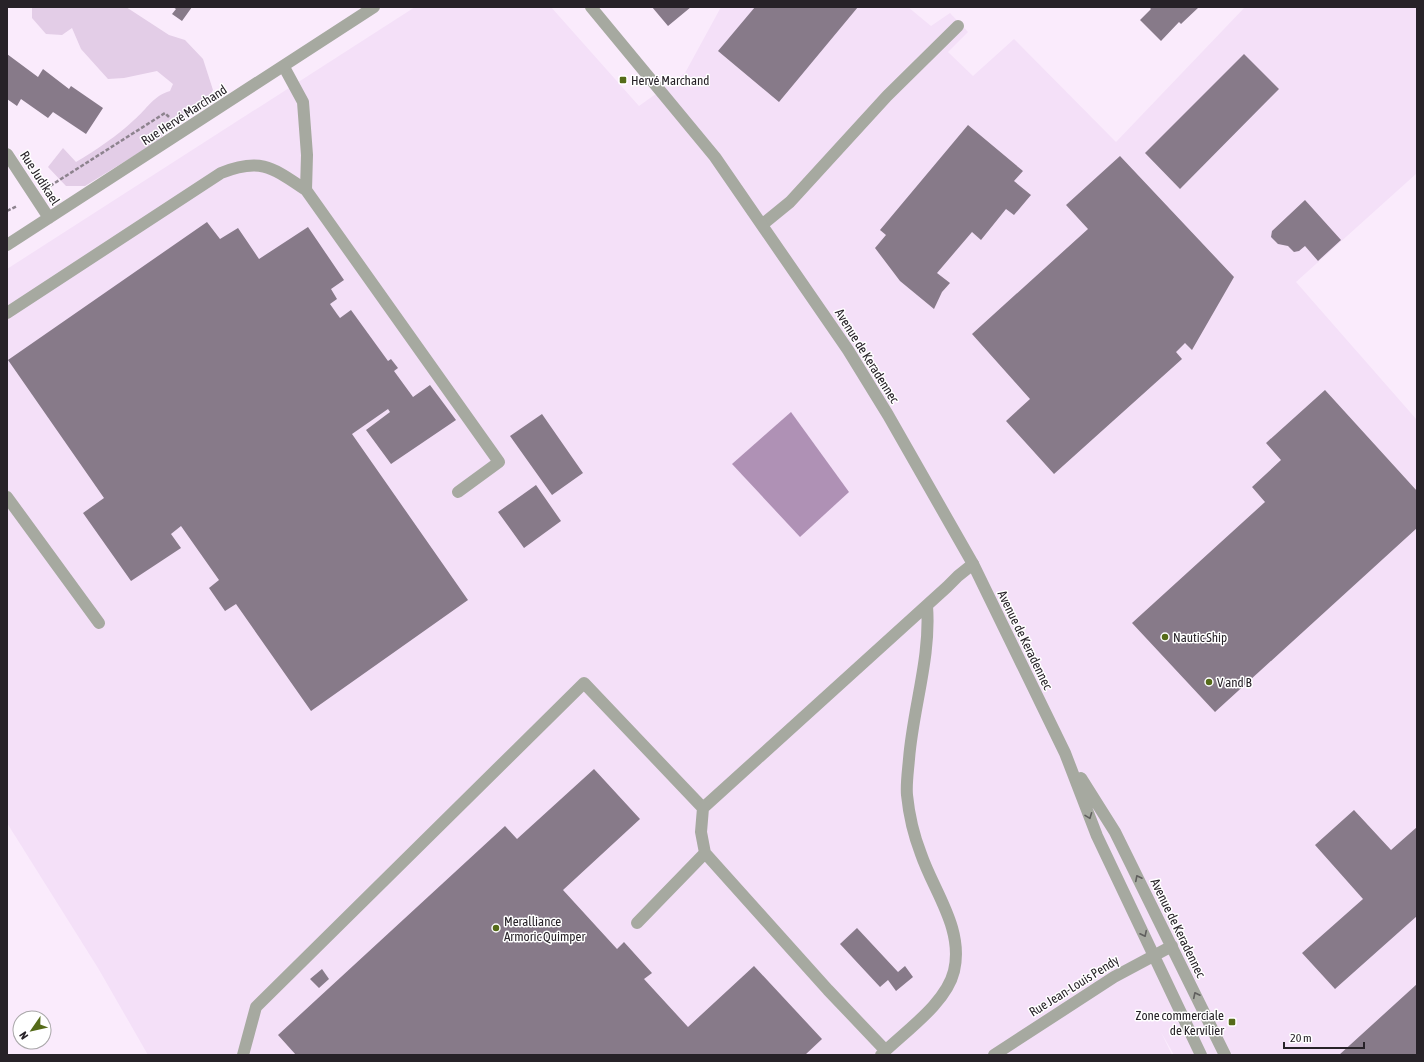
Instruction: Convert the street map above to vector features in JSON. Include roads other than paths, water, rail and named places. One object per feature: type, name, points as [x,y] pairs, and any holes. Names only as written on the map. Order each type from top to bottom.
[{"type":"street","name":"Rue Hervé Marchand","points":[[7,245],[284,67],[374,7]]},
{"type":"street","name":"Avenue de Keradennec","points":[[591,7],[715,157],[763,224],[848,350],[888,415],[973,564],[1065,754],[1097,836],[1201,1055]]},
{"type":"street","points":[[763,224],[790,202],[887,96],[958,26]]},
{"type":"street","points":[[284,67],[303,102],[307,155],[306,190]]},
{"type":"street","name":"Rue Judikael","points":[[7,154],[49,218]]},
{"type":"street","points":[[7,313],[221,173],[240,166],[262,165],[276,170],[306,190],[499,462],[458,492]]},
{"type":"street","points":[[7,497],[99,622]]},
{"type":"street","points":[[927,606],[927,640],[911,730],[907,794],[911,820],[920,854],[949,915],[956,955],[954,972],[947,988],[928,1011],[883,1053],[705,853],[701,832],[703,808],[973,564]]},
{"type":"street","points":[[243,1055],[256,1007],[584,683],[703,808]]},
{"type":"street","name":"Avenue de Keradennec","points":[[1065,754],[1115,832],[1225,1055]]},
{"type":"street","points":[[636,923],[705,853]]},
{"type":"street","name":"Rue Jean-Louis Pendy","points":[[994,1055],[1093,990],[1172,946]]},
{"type":"place","name":"Hervé Marchand","points":[[623,80]]},
{"type":"place","name":"Nautic Ship","points":[[1165,637]]},
{"type":"place","name":"V and B","points":[[1209,682]]},
{"type":"place","name":"Meralliance Armoric Quimper","points":[[496,928]]},
{"type":"place","name":"Zone commerciale de Kervilier","points":[[1232,1022]]}]
